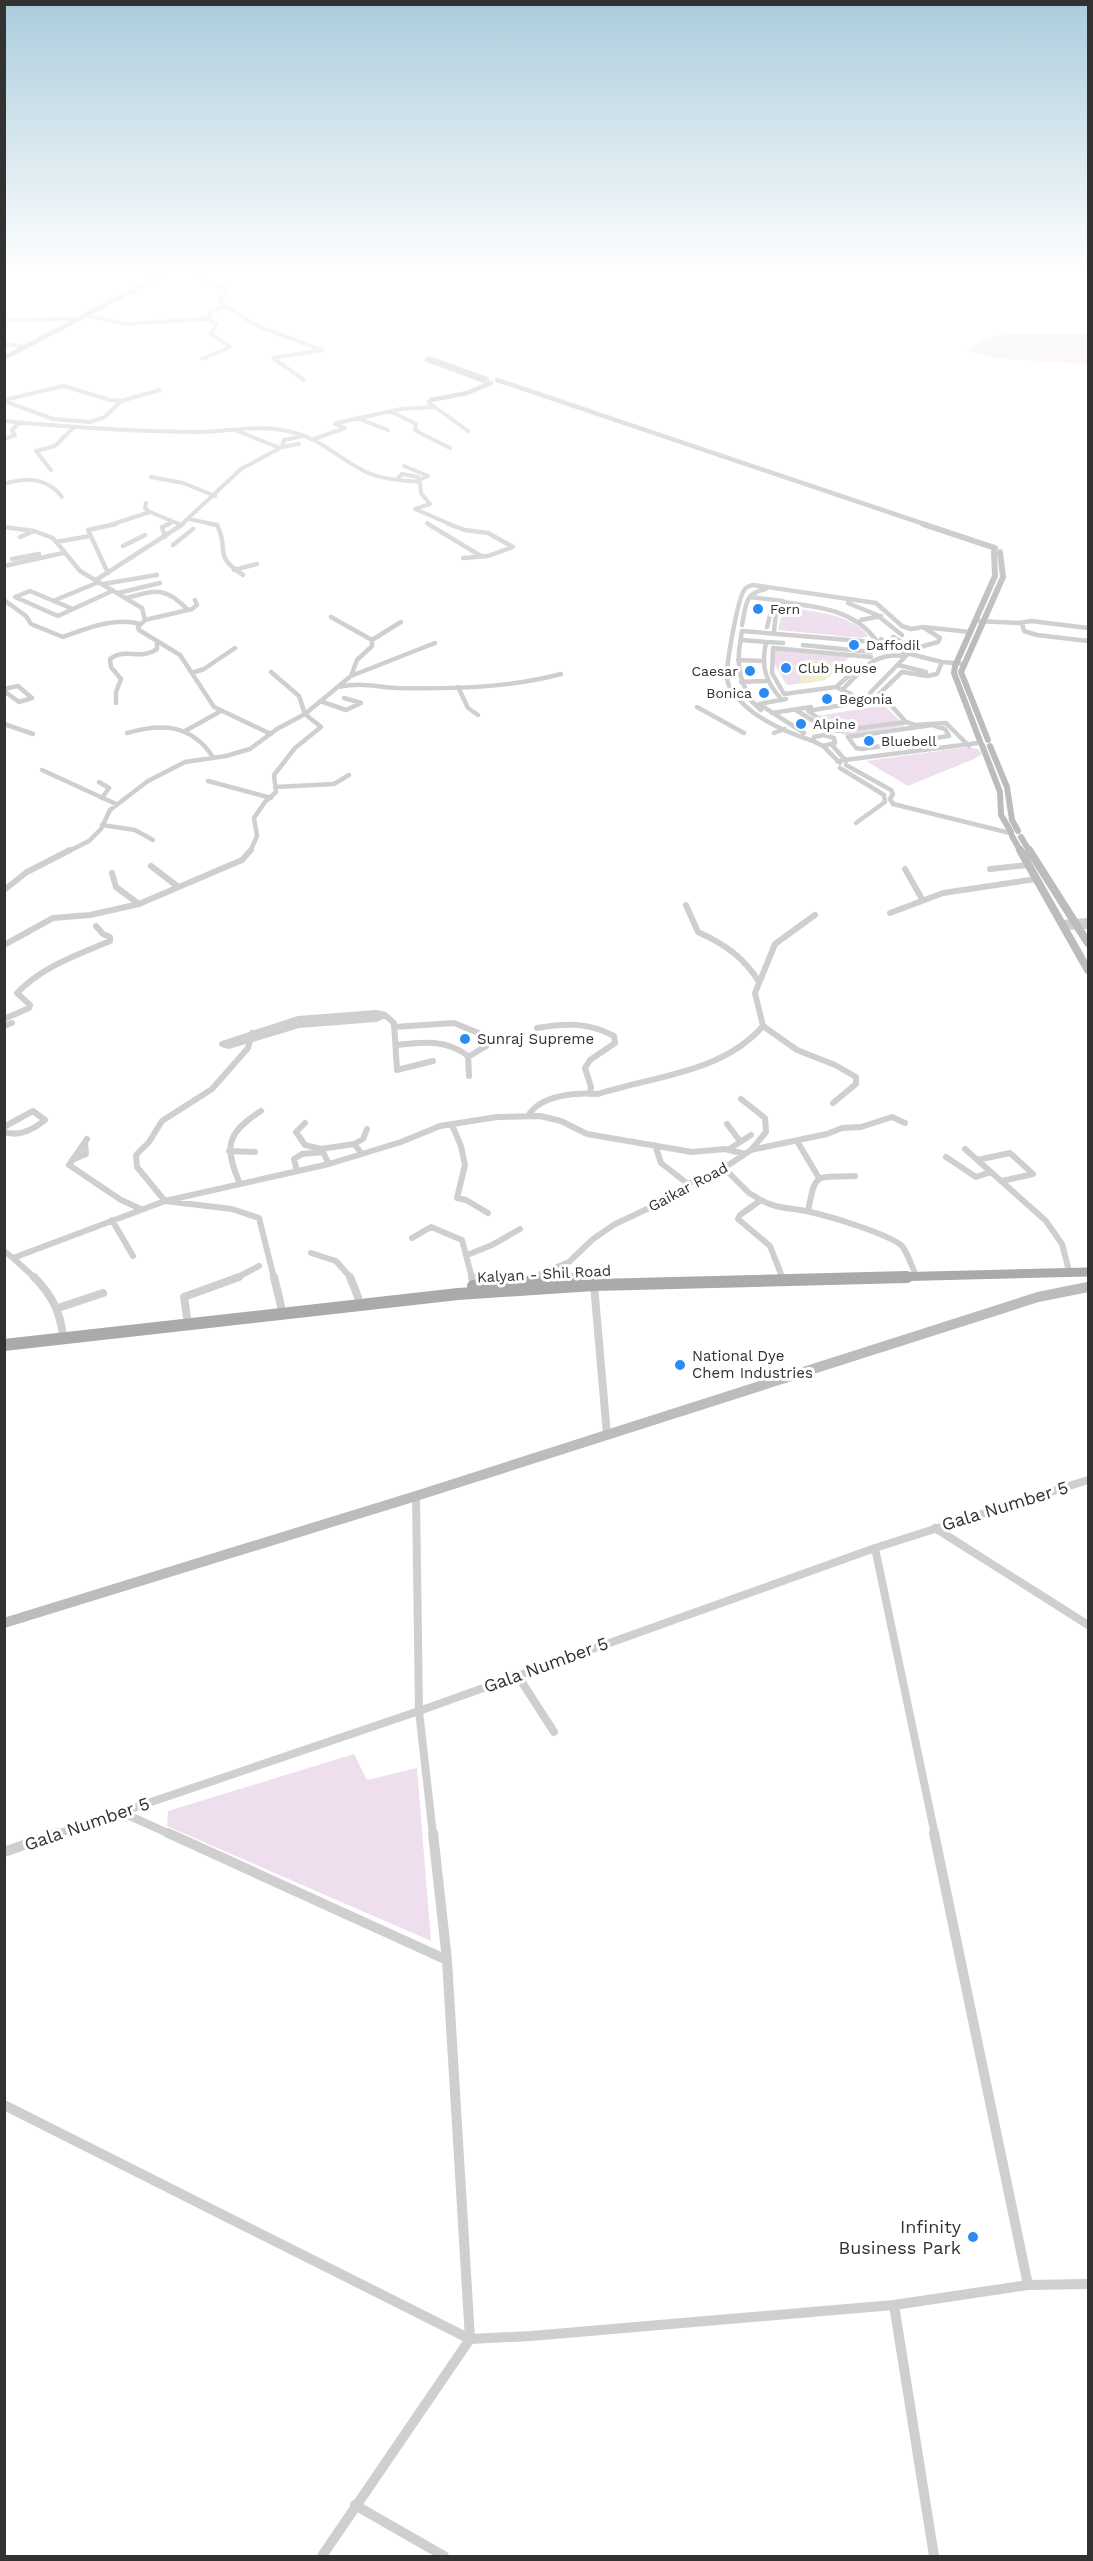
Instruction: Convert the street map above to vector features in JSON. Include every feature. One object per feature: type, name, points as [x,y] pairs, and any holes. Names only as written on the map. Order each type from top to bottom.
[{"type":"main road","name":"Kalyan - Shil Road","points":[[4,1345],[63,1334],[187,1317],[474,1286],[594,1285],[1089,1266]]},
{"type":"main road","name":"Kalyan - Shil Road","points":[[4,1338],[63,1334],[526,1285],[781,1274],[829,1276],[1089,1272]]},
{"type":"street","points":[[4,400],[32,394]]},
{"type":"street","points":[[89,394],[121,401],[148,394]]},
{"type":"street","points":[[414,408],[429,401],[458,394]]},
{"type":"street","points":[[529,394],[929,526],[995,551]]},
{"type":"street","points":[[4,400],[53,419],[90,422],[105,417],[121,401]]},
{"type":"street","points":[[429,401],[468,431]]},
{"type":"street","points":[[314,439],[345,428],[335,424],[337,423],[390,411],[434,407]]},
{"type":"street","points":[[390,411],[416,424],[415,429],[418,432],[450,448]]},
{"type":"street","points":[[357,418],[388,430]]},
{"type":"street","points":[[4,421],[74,427],[202,432],[261,428],[307,435],[367,472],[396,479],[419,479],[428,476],[404,466]]},
{"type":"street","points":[[6,427],[12,422]]},
{"type":"street","points":[[4,439],[15,435],[12,430],[20,422]]},
{"type":"street","points":[[51,470],[36,451],[55,446],[74,427]]},
{"type":"street","points":[[234,430],[281,448]]},
{"type":"street","points":[[281,448],[284,440],[307,435]]},
{"type":"street","points":[[99,582],[108,573],[147,551],[189,519],[239,470],[263,455],[299,444]]},
{"type":"street","points":[[151,477],[183,483],[215,496]]},
{"type":"street","points":[[5,482],[28,479],[47,482],[62,497]]},
{"type":"street","points":[[396,479],[398,486]]},
{"type":"street","points":[[419,479],[421,493],[430,504],[415,510],[465,530],[488,533],[513,547],[488,556],[463,558]]},
{"type":"street","points":[[146,503],[145,508],[150,512],[181,525]]},
{"type":"street","points":[[108,573],[88,530],[150,512]]},
{"type":"street","points":[[189,519],[217,525],[220,530],[223,561],[243,575]]},
{"type":"street","points":[[165,537],[162,527],[172,522]]},
{"type":"street","points":[[427,523],[440,534],[469,547],[481,556]]},
{"type":"street","points":[[4,527],[45,534],[56,542],[80,571],[142,608],[145,620]]},
{"type":"street","points":[[173,545],[193,529]]},
{"type":"street","points":[[20,537],[34,531]]},
{"type":"street","points":[[171,532],[193,537]]},
{"type":"street","points":[[145,535],[125,545],[147,551]]},
{"type":"street","points":[[56,542],[90,536]]},
{"type":"street","points":[[158,542],[179,546]]},
{"type":"street","points":[[5,566],[53,551]]},
{"type":"street","points":[[995,551],[995,576],[956,663],[954,673],[1000,792],[1001,815],[1089,943]]},
{"type":"street","points":[[995,551],[1003,577],[961,672],[1007,787],[1015,833],[1028,865],[1089,970]]},
{"type":"street","points":[[12,559],[63,553]]},
{"type":"street","points":[[233,570],[257,564]]},
{"type":"street","points":[[53,601],[79,588],[99,582],[157,575]]},
{"type":"street","points":[[118,593],[160,583]]},
{"type":"street","points":[[742,625],[747,595],[745,587],[753,585],[873,602],[882,605],[905,628],[970,632]]},
{"type":"street","points":[[79,588],[96,597]]},
{"type":"street","points":[[126,598],[163,589],[173,594],[188,610]]},
{"type":"street","points":[[760,598],[765,589]]},
{"type":"street","points":[[804,733],[772,713],[734,695],[727,680],[734,628],[747,595],[765,589],[872,604],[888,612]]},
{"type":"street","points":[[73,609],[30,591],[15,597],[58,616],[110,592]]},
{"type":"street","points":[[747,595],[833,608],[861,620],[877,641]]},
{"type":"street","points":[[4,600],[26,616],[31,624],[63,637],[94,626],[125,620],[140,624]]},
{"type":"street","points":[[195,600],[197,605],[188,610],[145,620],[138,627],[141,632],[180,655],[210,703],[221,711],[271,734]]},
{"type":"street","points":[[767,627],[774,600]]},
{"type":"street","points":[[841,600],[861,606],[881,616],[902,635]]},
{"type":"street","points":[[774,631],[777,604],[782,602],[825,608],[857,619],[885,649]]},
{"type":"street","points":[[861,620],[881,616]]},
{"type":"street","points":[[331,617],[372,640]]},
{"type":"street","points":[[372,640],[401,621]]},
{"type":"street","points":[[975,621],[1022,623],[1031,621],[1089,628]]},
{"type":"street","points":[[1022,623],[1024,631],[1089,641]]},
{"type":"street","points":[[734,628],[877,641],[939,663],[964,664]]},
{"type":"street","points":[[844,688],[878,656],[894,654],[940,641],[940,638],[922,629],[877,641],[742,632],[738,660],[741,682],[759,708],[785,729],[822,746],[882,792],[888,802],[1015,833]]},
{"type":"street","points":[[825,647],[828,638]]},
{"type":"street","points":[[893,638],[906,645],[935,639]]},
{"type":"street","points":[[351,676],[357,660],[372,646],[372,640]]},
{"type":"street","points":[[741,640],[825,647],[872,654]]},
{"type":"street","points":[[116,703],[116,692],[121,679],[111,667],[110,659],[118,653],[138,656],[150,654],[157,650],[157,642]]},
{"type":"street","points":[[766,642],[762,661],[766,681],[782,700]]},
{"type":"street","points":[[4,890],[27,872],[89,841],[110,810],[148,781],[179,764],[226,756],[250,749],[305,714],[351,676],[435,643]]},
{"type":"street","points":[[785,643],[787,646],[872,654]]},
{"type":"street","points":[[192,673],[204,669],[235,648]]},
{"type":"street","points":[[858,702],[851,694],[835,689],[784,694],[772,673],[773,648],[872,654]]},
{"type":"street","points":[[759,708],[782,700],[835,689],[872,654],[885,649],[903,651]]},
{"type":"street","points":[[873,699],[870,693],[897,665],[903,651]]},
{"type":"street","points":[[738,660],[762,661]]},
{"type":"street","points":[[939,663],[942,666],[932,677],[902,672],[880,693],[882,698],[906,722],[915,725],[946,723],[968,745]]},
{"type":"street","points":[[865,693],[892,666],[897,665],[926,672]]},
{"type":"street","points":[[4,945],[53,918],[90,915],[139,904],[242,860],[250,854],[259,834],[254,818],[265,802],[276,792],[274,775],[296,748],[321,726],[305,714],[299,696],[271,672]]},
{"type":"street","points":[[336,688],[359,683],[396,688],[458,687],[535,681],[561,674]]},
{"type":"street","points":[[741,682],[766,681]]},
{"type":"street","points":[[4,689],[14,683]]},
{"type":"street","points":[[18,686],[32,698],[19,702],[4,689],[18,686]]},
{"type":"street","points":[[458,687],[468,708],[478,715]]},
{"type":"street","points":[[320,701],[346,710],[361,703],[344,698]]},
{"type":"street","points":[[822,746],[832,745],[836,741],[834,734],[808,710],[882,698]]},
{"type":"street","points":[[772,713],[849,701]]},
{"type":"street","points":[[697,707],[744,733]]},
{"type":"street","points":[[796,710],[823,726]]},
{"type":"street","points":[[185,731],[221,711]]},
{"type":"street","points":[[834,734],[906,722]]},
{"type":"street","points":[[4,724],[33,734]]},
{"type":"street","points":[[936,726],[945,729],[949,736],[859,749],[848,737],[894,730],[936,726]]},
{"type":"street","points":[[127,733],[148,727],[173,727],[185,731],[209,748],[213,757]]},
{"type":"street","points":[[813,741],[817,736],[882,728],[894,730]]},
{"type":"street","points":[[774,734],[785,729]]},
{"type":"street","points":[[903,729],[917,741]]},
{"type":"street","points":[[879,732],[891,745]]},
{"type":"street","points":[[842,763],[906,752],[989,743]]},
{"type":"street","points":[[832,745],[842,763],[891,790],[888,802],[856,823]]},
{"type":"street","points":[[42,770],[116,804]]},
{"type":"street","points":[[275,788],[334,784],[349,775]]},
{"type":"street","points":[[208,781],[271,798]]},
{"type":"street","points":[[99,782],[109,788],[102,798]]},
{"type":"street","points":[[102,825],[135,830],[153,840]]},
{"type":"street","points":[[990,869],[1028,865]]},
{"type":"street","points":[[151,866],[177,886]]},
{"type":"street","points":[[905,869],[922,899]]},
{"type":"street","points":[[112,873],[116,887],[139,904]]},
{"type":"street","points":[[890,913],[942,893],[1036,879]]},
{"type":"street","points":[[686,905],[698,932],[739,956],[752,968],[759,982]]},
{"type":"street","points":[[815,915],[775,944],[755,993],[763,1026],[781,1041],[811,1056],[846,1069],[856,1077],[856,1084],[833,1103]]},
{"type":"street","points":[[1062,925],[1089,921]]},
{"type":"street","points":[[1077,924],[1089,926]]},
{"type":"street","points":[[4,1020],[30,1005],[16,993],[27,981],[110,941],[110,937],[103,934],[96,926]]},
{"type":"street","points":[[224,1041],[222,1044],[226,1047],[251,1036],[292,1024],[376,1013],[391,1019],[394,1027],[398,1071],[433,1061]]},
{"type":"street","points":[[308,1021],[376,1019],[385,1015]]},
{"type":"street","points":[[537,1028],[577,1022],[614,1036],[615,1043],[590,1060],[585,1068],[591,1087],[590,1094]]},
{"type":"street","points":[[4,1026],[12,1023]]},
{"type":"street","points":[[394,1027],[454,1023],[493,1039],[491,1043],[468,1057]]},
{"type":"street","points":[[528,1116],[533,1107],[550,1100],[579,1092],[598,1094],[722,1058],[752,1039],[763,1026]]},
{"type":"street","points":[[251,1036],[248,1048],[213,1089],[162,1121],[149,1142],[136,1155],[136,1167],[165,1201],[232,1209],[260,1218],[281,1306]]},
{"type":"street","points":[[396,1045],[437,1040],[460,1050],[468,1057],[469,1076]]},
{"type":"street","points":[[741,1099],[765,1118],[766,1132],[752,1150]]},
{"type":"street","points":[[4,1127],[33,1111],[45,1120],[11,1135],[5,1132],[16,1124]]},
{"type":"street","points":[[240,1184],[230,1160],[228,1144],[235,1131],[261,1111]]},
{"type":"street","name":"Gaikar Road","points":[[13,1258],[165,1201],[329,1164],[440,1126],[497,1117],[528,1116],[554,1120],[587,1134],[619,1141],[704,1153],[731,1148],[745,1154]]},
{"type":"street","points":[[745,1154],[752,1150],[827,1134],[842,1128],[861,1127],[892,1117],[905,1123]]},
{"type":"street","points":[[305,1123],[296,1132],[299,1140],[305,1145],[334,1149],[363,1139],[367,1129]]},
{"type":"street","points":[[727,1124],[740,1141]]},
{"type":"street","points":[[452,1125],[460,1138],[465,1171],[458,1186],[457,1198],[466,1200],[488,1214]]},
{"type":"street","points":[[731,1148],[751,1135]]},
{"type":"street","points":[[86,1141],[69,1165],[121,1200],[141,1209]]},
{"type":"street","points":[[797,1141],[819,1178]]},
{"type":"street","points":[[354,1144],[362,1154]]},
{"type":"street","points":[[655,1145],[655,1151],[669,1171],[688,1184]]},
{"type":"street","points":[[965,1149],[1042,1218],[1061,1243],[1068,1267]]},
{"type":"street","points":[[229,1151],[255,1152]]},
{"type":"street","points":[[297,1171],[294,1159],[302,1154],[324,1152],[329,1164]]},
{"type":"street","points":[[977,1160],[1010,1153],[1033,1174],[1002,1181]]},
{"type":"street","name":"Gaikar Road","points":[[526,1285],[541,1272],[569,1262],[603,1232],[670,1197],[688,1184],[724,1168],[745,1154]]},
{"type":"street","points":[[946,1157],[976,1177],[991,1172]]},
{"type":"street","points":[[724,1168],[749,1193],[777,1208],[808,1211],[892,1240],[903,1247],[914,1271]]},
{"type":"street","points":[[808,1211],[814,1182],[819,1178],[855,1176]]},
{"type":"street","points":[[760,1200],[738,1219],[770,1246],[781,1274]]},
{"type":"street","points":[[112,1220],[133,1256]]},
{"type":"street","points":[[412,1238],[431,1227],[462,1240],[474,1286]]},
{"type":"street","points":[[467,1255],[492,1245],[520,1229]]},
{"type":"street","points":[[4,1251],[44,1286],[58,1308],[63,1334]]},
{"type":"street","points":[[310,1253],[321,1254],[341,1265],[356,1286],[358,1298]]},
{"type":"street","points":[[187,1317],[184,1297],[235,1279],[259,1266]]},
{"type":"street","points":[[594,1285],[607,1435]]},
{"type":"street","points":[[4,1623],[416,1496],[1038,1297],[1089,1287]]},
{"type":"street","points":[[58,1308],[103,1293]]},
{"type":"street","name":"Gala Number 5","points":[[4,1852],[419,1711],[875,1548],[1089,1480]]},
{"type":"street","points":[[322,2556],[470,2339],[447,1960],[419,1711],[416,1496]]},
{"type":"street","points":[[935,1528],[1089,1626]]},
{"type":"street","points":[[875,1548],[1028,2285]]},
{"type":"street","points":[[518,1676],[554,1732]]},
{"type":"street","points":[[121,1812],[447,1960]]},
{"type":"street","points":[[4,2104],[470,2339],[531,2336],[894,2305],[1028,2285],[1089,2284]]},
{"type":"street","points":[[894,2305],[934,2556]]},
{"type":"street","points":[[355,2505],[444,2556]]},
{"type":"shaded area","points":[[783,608],[842,618],[868,636],[862,638],[778,630]]},
{"type":"shaded area","points":[[775,648],[852,655],[826,679],[790,685],[786,684],[774,663]]},
{"type":"shaded area","points":[[811,660],[843,664],[825,680],[802,684],[800,676],[813,677],[820,674],[813,671],[798,674],[793,665]]},
{"type":"shaded area","points":[[884,705],[905,726],[846,736],[811,717]]},
{"type":"shaded area","points":[[968,747],[978,749],[982,754],[908,786],[866,761]]},
{"type":"shaded area","points":[[354,1754],[367,1780],[417,1768],[431,1941],[167,1826],[168,1811]]},
{"type":"place","name":"Fern","points":[[758,609]]},
{"type":"place","name":"Daffodil","points":[[854,645]]},
{"type":"place","name":"Club House","points":[[786,668]]},
{"type":"place","name":"Caesar","points":[[750,671]]},
{"type":"place","name":"Bonica","points":[[764,693]]},
{"type":"place","name":"Begonia","points":[[827,699]]},
{"type":"place","name":"Alpine","points":[[801,724]]},
{"type":"place","name":"Bluebell","points":[[869,741]]},
{"type":"place","name":"Sunraj Supreme","points":[[465,1039]]},
{"type":"place","name":"National Dye Chem Industries","points":[[680,1365]]},
{"type":"place","name":"Infinity Business Park","points":[[973,2237]]}]
